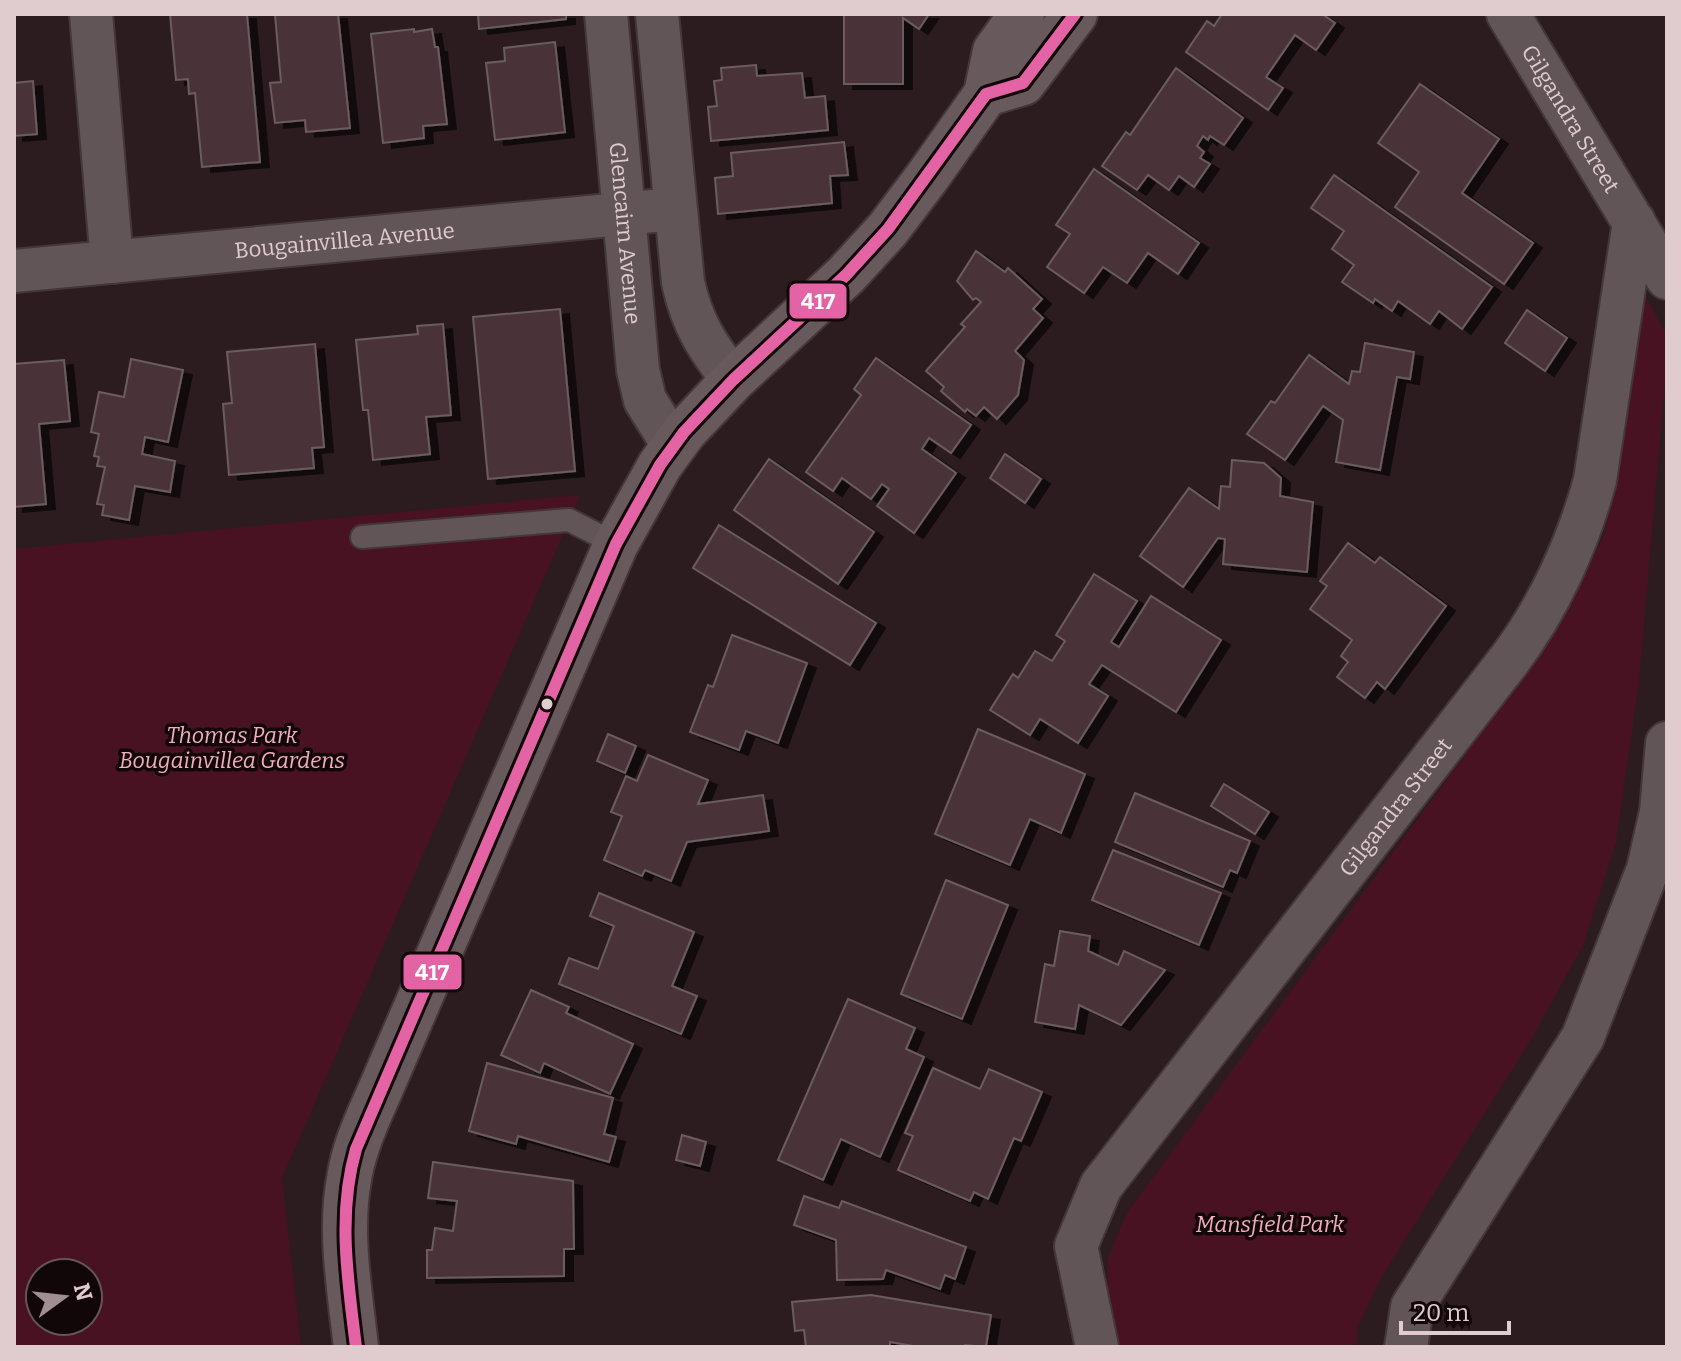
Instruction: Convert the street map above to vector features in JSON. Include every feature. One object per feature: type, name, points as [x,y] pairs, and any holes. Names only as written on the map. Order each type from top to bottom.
[{"type":"street","points":[[91,14],[112,262]]},
{"type":"street","name":"Glencairn Avenue","points":[[606,14],[641,386],[645,400],[673,445]]},
{"type":"street","points":[[657,14],[683,282],[693,319],[704,342],[733,380]]},
{"type":"street","points":[[356,1347],[346,1226],[349,1178],[357,1149],[616,544],[673,445],[733,380],[831,290],[878,240],[928,176],[986,94],[995,51],[1022,14]]},
{"type":"street","points":[[986,94],[1023,83],[1075,14]]},
{"type":"street","name":"Gilgandra Street","points":[[1508,14],[1667,278]]},
{"type":"street","name":"Bougainvillea Avenue","points":[[14,271],[674,209]]},
{"type":"street","name":"Gilgandra Street","points":[[1097,1347],[1076,1246],[1101,1186],[1510,659],[1534,625],[1548,597],[1586,513],[1595,480],[1634,222]]},
{"type":"street","points":[[1406,1347],[1412,1307],[1583,1037],[1648,869],[1661,812],[1667,743]]},
{"type":"lane","points":[[362,537],[569,520],[616,544]]},
{"type":"green space","name":"Mansfield Park","points":[[1642,290],[1667,336],[1667,360],[1639,681],[1616,842],[1583,945],[1532,1038],[1382,1276],[1358,1326],[1357,1347],[1115,1347],[1109,1321],[1107,1260],[1127,1213],[1508,697],[1571,605],[1604,535],[1633,382]]},
{"type":"green space","name":"Thomas Park Bougainvillea Gardens","points":[[580,495],[282,1178],[301,1347],[14,1347],[14,549]]},
{"type":"building","points":[[170,14],[247,14],[260,162],[202,167],[195,93],[189,94],[188,79],[176,80]]},
{"type":"building","points":[[338,14],[350,128],[306,132],[305,120],[275,123],[270,83],[281,82],[275,15]]},
{"type":"building","points":[[478,14],[566,14],[566,19],[479,29]]},
{"type":"building","points":[[844,14],[929,14],[919,29],[903,18],[903,84],[844,84]]},
{"type":"building","points":[[1222,14],[1322,14],[1335,23],[1316,50],[1295,35],[1266,77],[1283,88],[1268,110],[1186,52],[1207,21],[1214,26]]},
{"type":"building","points":[[414,29],[414,32],[432,29],[435,47],[438,47],[447,124],[423,126],[424,138],[383,143],[371,34]]},
{"type":"building","points":[[555,42],[565,132],[495,140],[486,63],[505,61],[504,48]]},
{"type":"building","points":[[756,65],[757,76],[802,73],[805,98],[825,96],[828,130],[711,141],[708,107],[717,106],[714,81],[722,80],[721,68]]},
{"type":"building","points":[[1176,68],[1243,118],[1224,145],[1210,136],[1208,140],[1203,136],[1197,146],[1204,152],[1200,158],[1210,164],[1194,187],[1179,176],[1169,190],[1148,175],[1137,190],[1102,166],[1126,132],[1130,135]]},
{"type":"building","points":[[33,81],[37,134],[14,136],[14,83]]},
{"type":"building","points":[[1420,84],[1499,139],[1462,193],[1533,243],[1504,284],[1395,207],[1419,172],[1378,143]]},
{"type":"building","points":[[844,142],[848,175],[830,176],[832,203],[718,214],[715,178],[733,176],[731,153]]},
{"type":"building","points":[[1094,169],[1199,243],[1178,274],[1148,253],[1127,283],[1103,267],[1084,293],[1047,267],[1070,234],[1056,225]]},
{"type":"building","points":[[1334,175],[1492,287],[1462,329],[1439,311],[1430,324],[1398,301],[1392,311],[1375,299],[1373,303],[1342,282],[1354,265],[1332,249],[1344,231],[1311,208]]},
{"type":"building","points":[[976,251],[1005,272],[1008,268],[1042,299],[1033,309],[1043,318],[1015,351],[1024,360],[1018,395],[997,419],[984,407],[976,416],[967,409],[965,412],[941,391],[944,387],[926,371],[965,327],[961,324],[981,302],[976,298],[973,300],[957,281]]},
{"type":"building","points":[[560,309],[575,471],[488,479],[473,317]]},
{"type":"building","points":[[1527,310],[1567,338],[1545,371],[1505,343]]},
{"type":"building","points":[[443,324],[451,415],[426,417],[430,454],[373,460],[368,410],[363,410],[356,340],[418,334],[417,326]]},
{"type":"building","points":[[1365,343],[1414,352],[1410,379],[1397,377],[1380,470],[1336,462],[1343,420],[1323,406],[1285,460],[1247,434],[1271,401],[1275,403],[1309,355],[1349,384],[1352,371],[1360,372]]},
{"type":"building","points":[[315,344],[324,447],[312,448],[314,468],[229,475],[223,404],[232,403],[227,352]]},
{"type":"building","points":[[876,358],[971,425],[951,453],[929,438],[922,449],[956,473],[914,533],[877,506],[889,489],[882,484],[871,499],[842,478],[833,491],[806,472],[861,395],[854,389]]},
{"type":"building","points":[[131,359],[183,370],[168,442],[145,437],[142,454],[175,461],[170,492],[135,486],[129,520],[102,515],[104,505],[97,504],[105,467],[97,466],[99,457],[94,456],[99,434],[91,432],[99,392],[124,397]]},
{"type":"building","points":[[64,360],[70,421],[39,424],[46,504],[14,507],[14,364]]},
{"type":"building","points":[[1005,454],[1041,479],[1025,503],[990,478]]},
{"type":"building","points":[[769,459],[874,532],[838,584],[734,510]]},
{"type":"building","points":[[1232,460],[1264,463],[1281,478],[1280,496],[1313,502],[1307,572],[1223,564],[1225,539],[1218,538],[1183,587],[1140,556],[1189,488],[1219,509],[1221,486],[1230,487]]},
{"type":"building","points":[[719,525],[876,623],[850,665],[693,568]]},
{"type":"building","points":[[1348,543],[1375,563],[1380,557],[1446,606],[1385,689],[1377,682],[1365,698],[1337,677],[1348,662],[1341,656],[1352,640],[1310,609],[1327,586],[1320,581]]},
{"type":"building","points":[[1094,574],[1137,601],[1111,642],[1119,647],[1151,596],[1221,640],[1176,712],[1102,665],[1089,684],[1108,696],[1078,743],[1040,719],[1030,735],[990,710],[1013,674],[1018,678],[1035,651],[1052,661],[1065,641],[1056,635]]},
{"type":"building","points":[[732,635],[807,663],[778,743],[746,731],[739,750],[690,732],[708,685],[713,687]]},
{"type":"building","points":[[978,729],[1085,774],[1061,833],[1030,819],[1010,865],[935,834]]},
{"type":"building","points":[[608,734],[636,746],[625,773],[597,761]]},
{"type":"building","points":[[648,755],[708,780],[698,804],[763,795],[769,831],[687,842],[671,881],[645,870],[642,876],[604,860],[622,816],[611,812],[626,776],[637,781]]},
{"type":"building","points":[[1224,784],[1269,812],[1255,834],[1211,806]]},
{"type":"building","points":[[1135,793],[1250,841],[1237,873],[1230,870],[1223,887],[1115,842]]},
{"type":"building","points":[[1113,850],[1221,893],[1199,945],[1092,900]]},
{"type":"building","points":[[946,880],[1008,905],[962,1019],[901,994]]},
{"type":"building","points":[[599,893],[694,932],[672,986],[697,996],[681,1034],[559,984],[569,958],[598,969],[614,926],[590,916]]},
{"type":"building","points":[[1060,931],[1090,936],[1088,951],[1118,965],[1124,951],[1165,970],[1121,1025],[1079,1005],[1075,1029],[1035,1022],[1045,964],[1054,966]]},
{"type":"building","points":[[531,990],[569,1007],[566,1013],[633,1044],[610,1094],[544,1063],[540,1073],[501,1055]]},
{"type":"building","points":[[848,999],[915,1028],[906,1049],[924,1057],[880,1157],[841,1139],[823,1180],[778,1160]]},
{"type":"building","points":[[487,1063],[613,1098],[604,1134],[616,1137],[609,1162],[518,1136],[516,1144],[469,1131]]},
{"type":"building","points":[[933,1068],[980,1089],[989,1069],[1042,1092],[1021,1141],[1014,1138],[988,1199],[974,1192],[970,1201],[898,1170],[913,1136],[905,1133]]},
{"type":"building","points":[[682,1135],[706,1142],[700,1166],[676,1160]]},
{"type":"building","points":[[433,1162],[573,1181],[574,1249],[564,1249],[564,1276],[427,1278],[427,1250],[432,1250],[435,1228],[453,1231],[457,1201],[428,1198]]},
{"type":"building","points":[[804,1196],[839,1208],[842,1201],[966,1247],[955,1279],[945,1275],[940,1289],[886,1270],[883,1279],[837,1280],[836,1240],[794,1225]]},
{"type":"building","points":[[871,1295],[991,1315],[986,1347],[919,1347],[890,1342],[890,1347],[806,1347],[804,1330],[795,1331],[792,1302]]},
{"type":"transit line","name":"417","points":[[356,1347],[346,1248],[347,1198],[356,1149],[616,544],[660,465],[684,432],[733,380],[846,275],[888,229],[986,94],[1023,83],[1075,14]]}]
